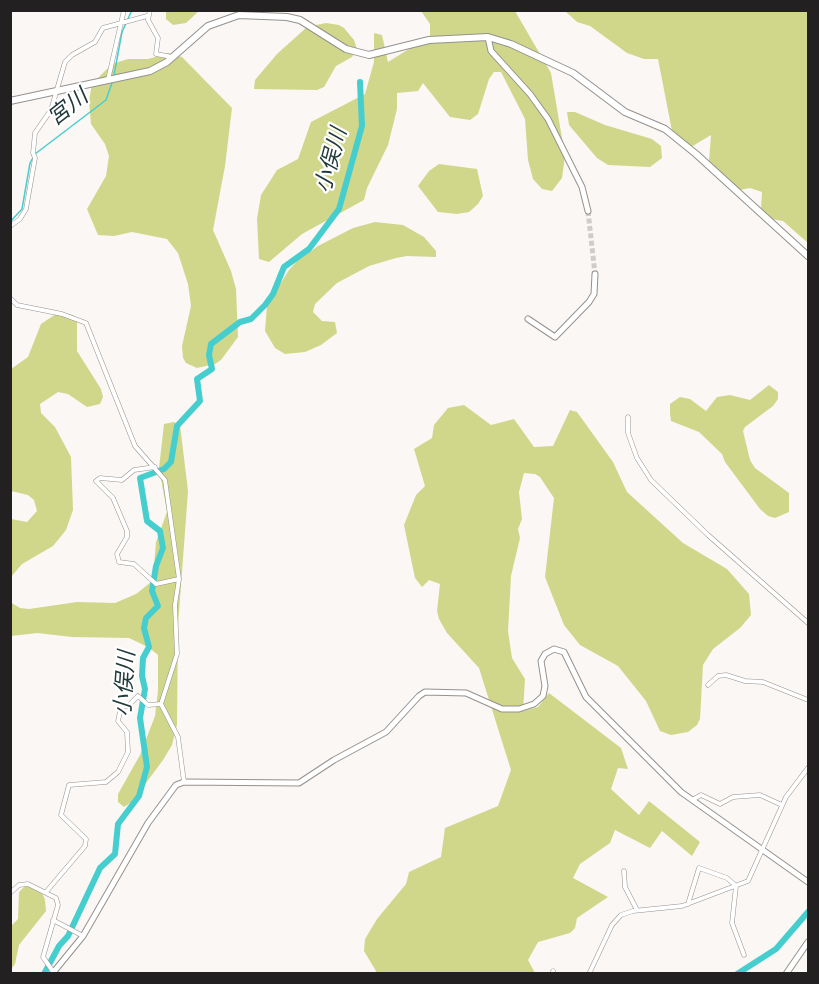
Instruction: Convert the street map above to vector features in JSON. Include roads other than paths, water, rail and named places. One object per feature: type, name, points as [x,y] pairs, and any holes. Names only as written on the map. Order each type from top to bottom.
[{"type":"main road","points":[[10,101],[111,81],[155,69],[208,26],[239,15],[287,17],[300,20],[346,49],[369,55],[429,40],[488,37],[510,44],[573,73],[625,112],[665,129],[696,154],[808,256]]},
{"type":"street","points":[[111,81],[124,10]]},
{"type":"street","points":[[10,226],[20,219],[26,209],[35,133],[48,116],[65,62],[72,55],[95,42],[103,28],[123,25],[147,16],[150,10]]},
{"type":"street","points":[[147,16],[158,38],[157,55],[172,57]]},
{"type":"street","points":[[488,37],[491,51],[530,94],[548,119],[582,187],[588,211]]},
{"type":"street","points":[[528,319],[555,337],[590,302],[594,294],[595,274]]},
{"type":"street","points":[[10,298],[17,304],[68,316],[86,323],[130,436],[139,451],[165,480],[180,579],[175,614],[177,654],[162,704],[178,737],[184,782]]},
{"type":"street","points":[[628,417],[628,433],[637,458],[651,480],[708,535],[808,623]]},
{"type":"street","points":[[155,467],[134,470],[122,480],[100,478],[96,481],[113,498],[127,531],[127,537],[117,553],[118,562],[134,564],[156,584],[180,579]]},
{"type":"street","points":[[10,893],[24,884],[46,892],[57,902],[43,957],[53,973],[83,936],[158,807],[172,788],[184,782],[299,783],[334,760],[386,732],[418,696],[425,692],[466,693],[502,709],[519,709],[541,699],[545,686],[542,657],[551,650],[559,649],[567,658],[586,697],[691,800],[808,882]]},
{"type":"street","points":[[708,685],[718,676],[726,675],[744,681],[763,682],[808,700]]},
{"type":"street","points":[[46,892],[81,852],[86,842],[61,815],[69,785],[106,782],[118,772],[128,752],[127,732],[118,721],[121,707],[128,706],[138,696],[148,705],[162,704]]},
{"type":"street","points":[[589,974],[616,918],[637,910],[688,904],[748,881],[782,805],[808,768]]},
{"type":"street","points":[[691,800],[701,795],[720,804],[733,797],[760,795],[782,805]]},
{"type":"street","points":[[688,904],[699,868],[727,878],[736,886]]},
{"type":"street","points":[[624,871],[626,887],[637,910]]},
{"type":"street","points":[[736,886],[732,923],[744,955]]},
{"type":"street","points":[[53,920],[83,936]]},
{"type":"street","points":[[786,974],[808,942]]},
{"type":"waterway","name":"宮川","points":[[114,75],[122,32],[132,10]]},
{"type":"waterway","name":"宮川","points":[[10,222],[22,209],[30,163],[35,154],[106,100],[113,80]]},
{"type":"waterway","name":"小俣川","points":[[44,974],[59,946],[68,936],[100,868],[115,854],[118,824],[139,796],[147,767],[140,718],[145,689],[142,676],[143,658],[149,647],[144,628],[146,618],[158,606],[152,591],[156,566],[163,548],[160,531],[147,521],[140,478],[164,469],[171,462],[177,426],[200,401],[197,379],[212,369],[209,355],[211,344],[240,322],[251,319],[265,305],[273,294],[284,267],[309,249],[339,209],[362,126],[360,82]]},
{"type":"waterway","points":[[737,974],[776,949],[808,912]]},
{"type":"tunnel","points":[[588,211],[595,274]]}]
